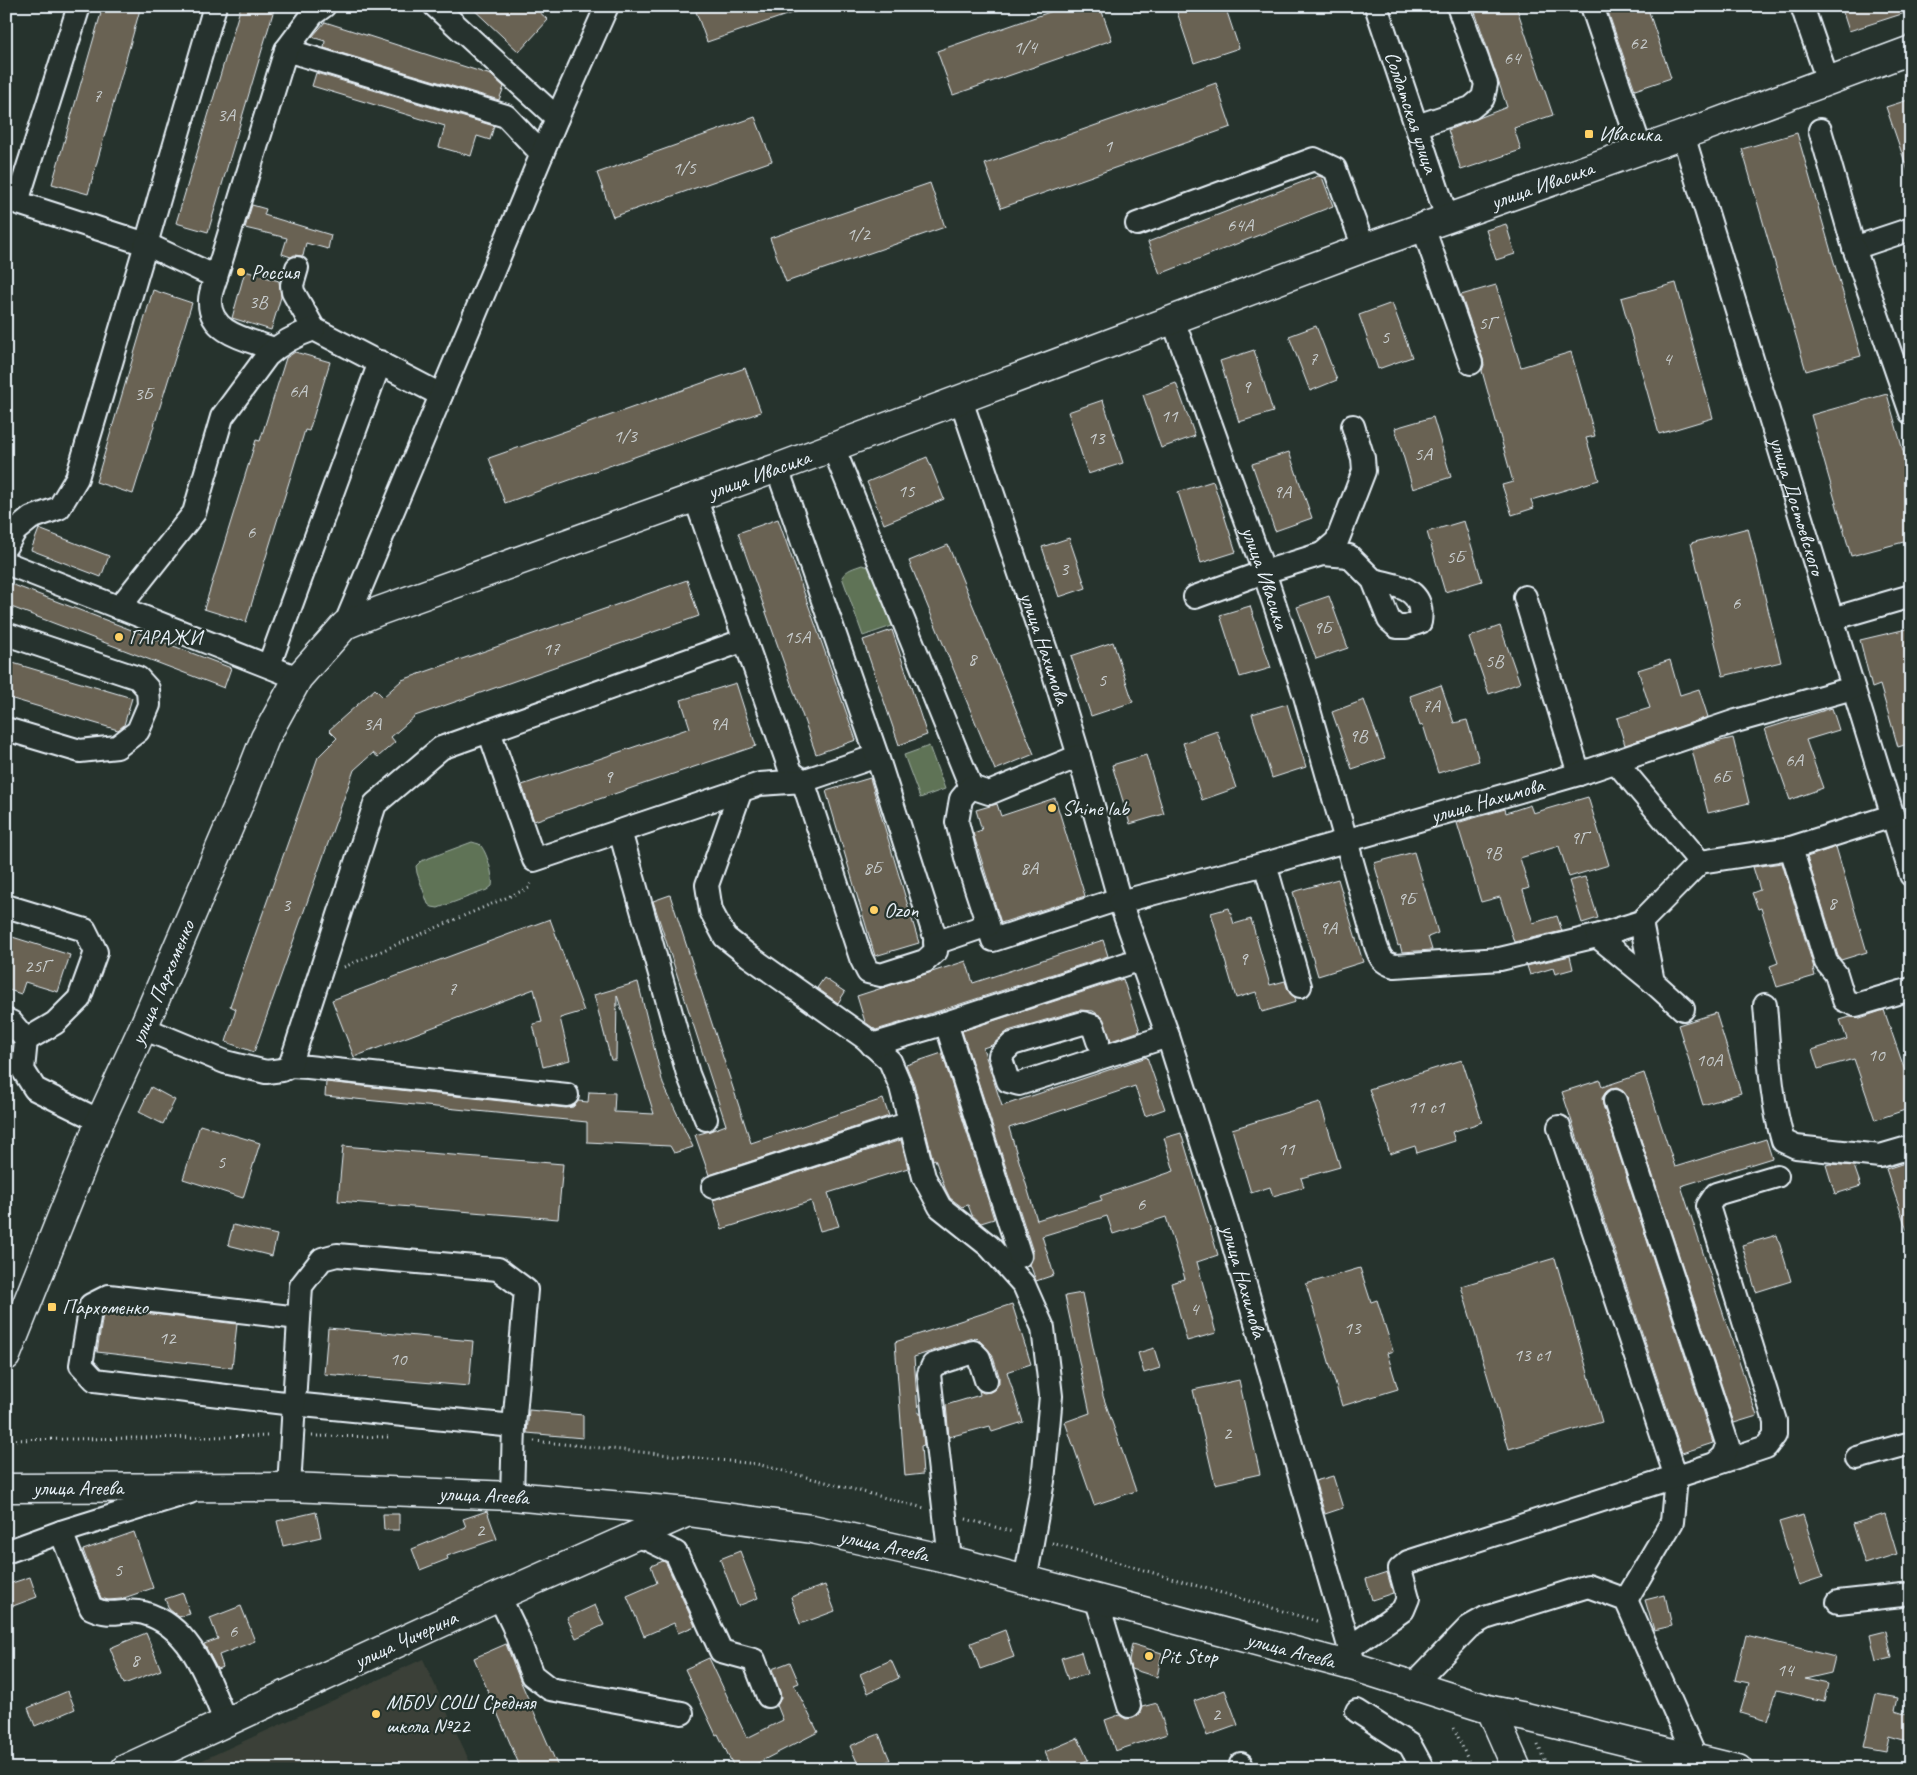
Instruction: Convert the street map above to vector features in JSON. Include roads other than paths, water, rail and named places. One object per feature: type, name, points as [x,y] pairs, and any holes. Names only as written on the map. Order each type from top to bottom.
[{"type":"main road","name":"улица Ивасика","points":[[345,626],[379,610],[776,468],[1364,248],[1641,150],[1911,50]]},
{"type":"main road","name":"улица Пархоменко","points":[[6,1356],[100,1121],[144,1028],[241,799],[264,738],[298,678],[345,626]]},
{"type":"main road","name":"улица Агеева","points":[[6,1488],[289,1487],[512,1496],[688,1512],[812,1529],[950,1560],[1096,1598],[1349,1648],[1412,1686],[1491,1710],[1526,1717],[1716,1765]]},
{"type":"main road","name":"улица Чичерина","points":[[125,1769],[499,1596],[688,1512]]},
{"type":"main road","points":[[1491,1710],[1517,1769]]},
{"type":"street","points":[[80,6],[12,200],[146,244],[216,277]]},
{"type":"street","points":[[6,546],[15,531],[31,518],[59,508],[77,478],[214,6]]},
{"type":"street","points":[[274,349],[223,330],[213,317],[210,300],[286,50],[313,14],[323,6]]},
{"type":"street","points":[[436,6],[557,118]]},
{"type":"street","points":[[345,626],[557,118],[607,6]]},
{"type":"street","name":"Солдатская улица","points":[[1376,6],[1417,126],[1435,223],[1472,363]]},
{"type":"street","points":[[1417,126],[1471,108],[1483,98],[1486,84],[1458,6]]},
{"type":"street","points":[[1592,6],[1641,150]]},
{"type":"street","points":[[1802,6],[1828,81]]},
{"type":"street","points":[[286,50],[506,116],[542,154]]},
{"type":"street","points":[[1820,130],[1854,248],[1911,413]]},
{"type":"street","name":"улица Достоевского","points":[[1682,135],[1911,875]]},
{"type":"street","points":[[1137,224],[1314,159],[1335,169],[1364,248]]},
{"type":"street","points":[[1854,248],[1911,229]]},
{"type":"street","points":[[297,268],[292,286],[293,292],[314,329],[441,394]]},
{"type":"street","name":"улица Ивасика","points":[[1173,320],[1264,572],[1305,696],[1380,957],[1385,964],[1395,966],[1500,959],[1597,936]]},
{"type":"street","points":[[119,608],[194,513],[222,418],[274,349],[294,336],[314,329]]},
{"type":"street","points":[[269,665],[380,362]]},
{"type":"street","name":"улица Нахимова","points":[[961,400],[1054,674],[1120,900],[1168,1036],[1228,1222],[1349,1648]]},
{"type":"street","points":[[1322,554],[1337,541],[1364,471],[1363,458],[1353,426]]},
{"type":"street","points":[[833,447],[971,786],[989,793],[1079,756]]},
{"type":"street","points":[[695,497],[791,772],[803,781],[861,958],[868,972],[881,975],[925,961],[936,951],[935,943],[877,756],[776,468]]},
{"type":"street","points":[[1195,597],[1264,572],[1322,554],[1348,556],[1373,580]]},
{"type":"street","points":[[6,563],[298,678]]},
{"type":"street","points":[[1832,619],[1911,596]]},
{"type":"street","points":[[1525,597],[1579,774]]},
{"type":"street","points":[[6,634],[138,678],[148,689],[149,705],[138,731],[117,747],[80,751],[6,729]]},
{"type":"street","points":[[290,1066],[375,804],[441,748],[745,640]]},
{"type":"street","name":"улица Нахимова","points":[[1120,900],[1265,864],[1579,774],[1736,721],[1852,688]]},
{"type":"street","points":[[489,731],[534,860],[760,784],[803,781],[877,756]]},
{"type":"street","points":[[1616,762],[1700,862]]},
{"type":"street","points":[[971,786],[961,799],[957,822],[967,861],[993,940],[1120,900]]},
{"type":"street","points":[[741,790],[707,885],[710,911],[726,937],[749,956],[872,1044],[890,1061],[901,1088],[924,1177],[940,1207],[989,1246],[1024,1285],[1043,1328],[1051,1396],[1043,1482],[1025,1581]]},
{"type":"street","points":[[1597,936],[1640,922],[1700,862],[1791,848],[1892,816]]},
{"type":"street","points":[[620,831],[688,1074],[706,1119]]},
{"type":"street","points":[[1791,848],[1826,962],[1836,974],[1844,1000],[1856,1005],[1911,989]]},
{"type":"street","points":[[1265,864],[1300,986]]},
{"type":"street","points":[[6,906],[85,930],[96,952],[79,999],[55,1023],[26,1040]]},
{"type":"street","points":[[1640,922],[1653,982]]},
{"type":"street","points":[[935,943],[988,925]]},
{"type":"street","points":[[1597,936],[1683,1009]]},
{"type":"street","points":[[872,1044],[946,1023],[1142,959]]},
{"type":"street","points":[[1765,1005],[1771,1077],[1778,1123],[1783,1141],[1796,1147],[1880,1156],[1911,1147]]},
{"type":"street","points":[[6,1020],[11,1022],[26,1040],[24,1070],[35,1089],[100,1121]]},
{"type":"street","points":[[946,1023],[1020,1256]]},
{"type":"street","points":[[1098,1041],[1093,1026],[1082,1023],[1012,1044],[1000,1056],[1008,1081],[1019,1084],[1168,1036]]},
{"type":"street","points":[[144,1028],[225,1062],[266,1072],[282,1070],[290,1066],[567,1095]]},
{"type":"street","points":[[1615,1101],[1728,1446],[1724,1456],[1715,1464]]},
{"type":"street","points":[[713,1187],[910,1122]]},
{"type":"street","points":[[1559,1127],[1676,1476],[1672,1522],[1626,1600]]},
{"type":"street","points":[[1349,1648],[1403,1610],[1408,1598],[1400,1569],[1408,1562],[1766,1446],[1775,1435],[1775,1421],[1708,1206],[1716,1194],[1777,1176]]},
{"type":"street","points":[[289,1487],[301,1286],[322,1259],[337,1255],[498,1269],[526,1290],[514,1433],[512,1496]]},
{"type":"street","points":[[299,1318],[109,1296],[91,1305],[80,1365],[95,1380],[514,1433]]},
{"type":"street","points":[[950,1560],[930,1374],[933,1365],[973,1352],[979,1358],[986,1380]]},
{"type":"street","points":[[1857,1458],[1911,1443]]},
{"type":"street","points":[[6,1552],[61,1532],[208,1487]]},
{"type":"street","points":[[61,1532],[91,1608],[103,1613],[142,1612],[164,1620],[174,1628],[194,1651],[226,1723]]},
{"type":"street","points":[[634,1536],[647,1539],[676,1554],[720,1651],[754,1660],[768,1696]]},
{"type":"street","points":[[1412,1686],[1469,1627],[1485,1618],[1588,1586],[1626,1600],[1716,1765]]},
{"type":"street","points":[[1838,1602],[1911,1594]]},
{"type":"street","points":[[499,1596],[513,1625],[532,1675],[540,1683],[550,1689],[682,1713]]},
{"type":"street","points":[[1096,1598],[1129,1706]]},
{"type":"street","points":[[1357,1711],[1410,1745],[1423,1769]]},
{"type":"place","name":"Ивасика","points":[[1589,134]]},
{"type":"place","name":"Россия","points":[[241,272]]},
{"type":"place","name":"ГАРАЖИ","points":[[119,637]]},
{"type":"place","name":"Shine lab","points":[[1052,808]]},
{"type":"place","name":"Ozon","points":[[874,910]]},
{"type":"place","name":"Пархоменко","points":[[52,1307]]},
{"type":"place","name":"Pit Stop","points":[[1149,1656]]},
{"type":"place","name":"МБОУ СОШ Средняя школа №22","points":[[376,1714]]}]
